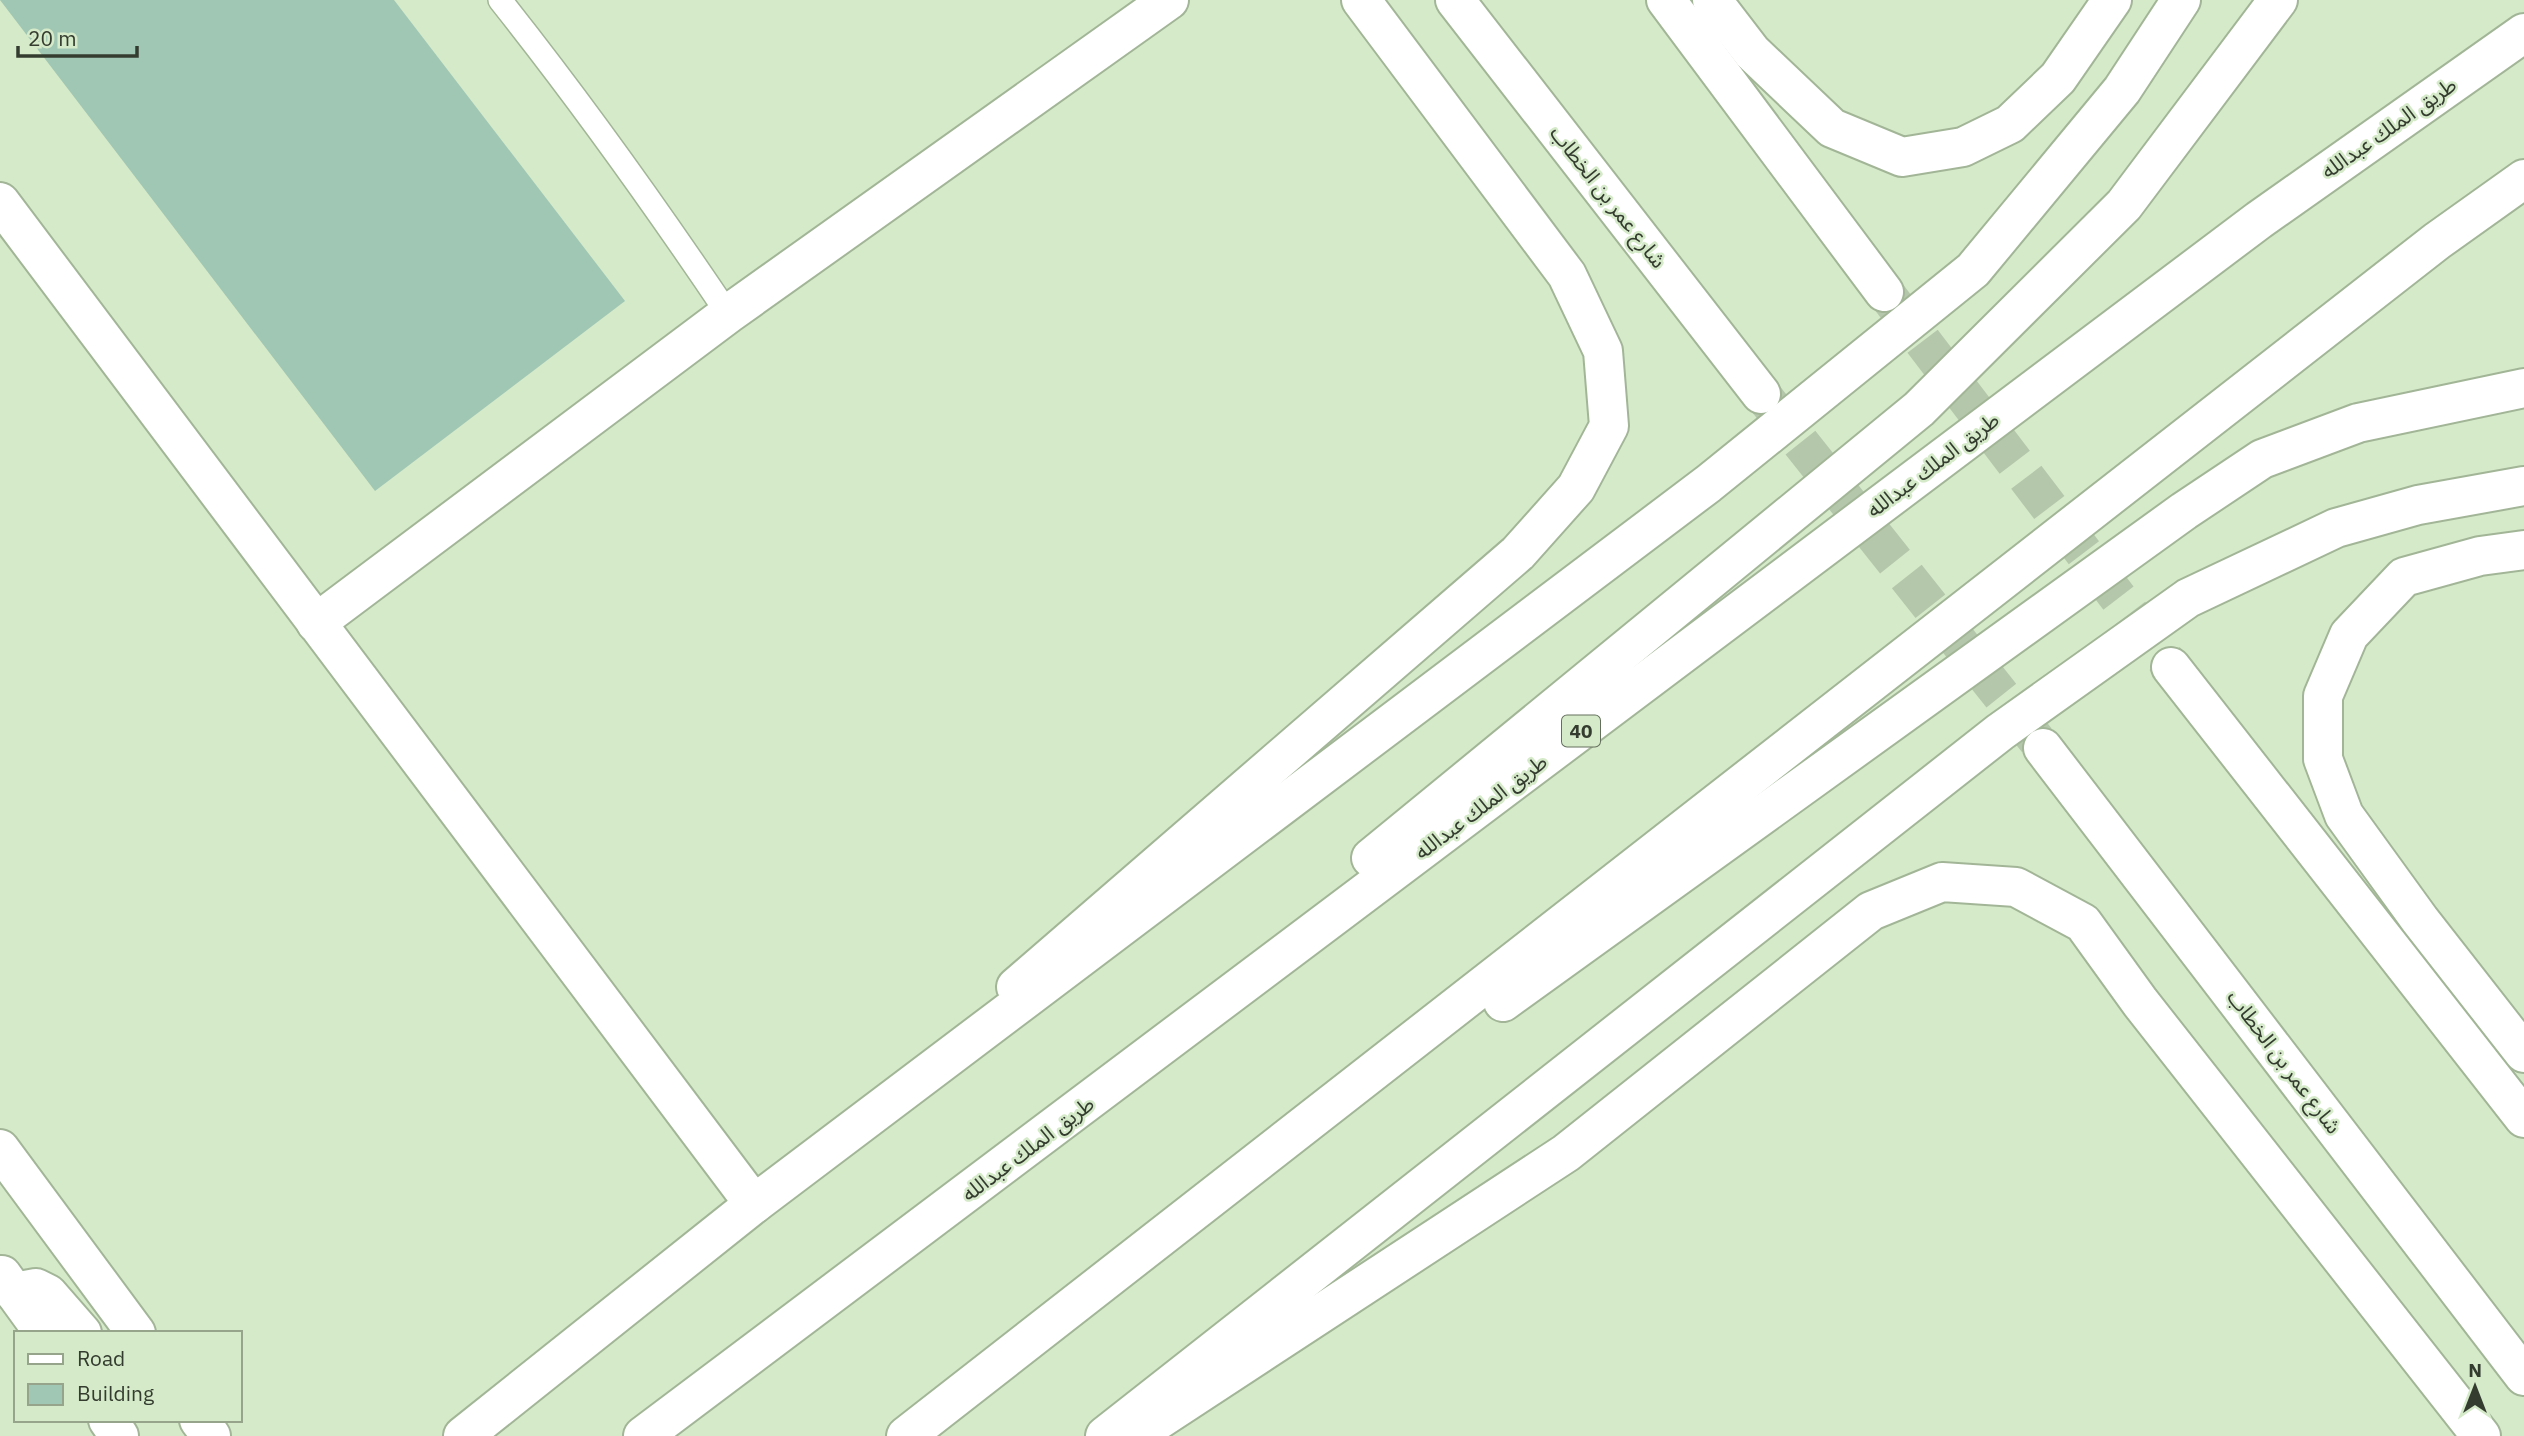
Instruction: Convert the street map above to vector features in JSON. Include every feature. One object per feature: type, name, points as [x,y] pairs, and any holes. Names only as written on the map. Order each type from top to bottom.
[{"type":"main road","points":[[316,624],[728,314],[1169,0]]},
{"type":"main road","points":[[834,1143],[1518,552],[1576,488],[1609,426],[1603,351],[1567,275],[1361,0]]},
{"type":"main road","name":"شارع عمر بن الخطاب","points":[[1455,0],[1761,394]]},
{"type":"main road","points":[[1667,0],[1884,292]]},
{"type":"main road","points":[[1712,0],[1752,52],[1832,128],[1902,157],[1963,147],[2010,124],[2058,78],[2112,0]]},
{"type":"main road","points":[[463,1434],[754,1204],[1708,484],[1973,270],[2122,90],[2181,0]]},
{"type":"main road","points":[[896,1248],[1919,409],[2124,205],[2278,0]]},
{"type":"main road","name":"طريق الملك عبدالله","points":[[643,1436],[2259,220],[2524,33]]},
{"type":"main road","points":[[906,1436],[2437,241],[2524,179]]},
{"type":"main road","points":[[0,202],[754,1204]]},
{"type":"main road","points":[[977,1382],[2172,519],[2262,459],[2357,423],[2524,388]]},
{"type":"main road","points":[[1105,1436],[2000,732],[2188,598],[2336,528],[2418,505],[2524,486]]},
{"type":"main road","points":[[2524,550],[2480,556],[2404,578],[2349,635],[2323,696],[2323,759],[2344,815],[2420,920],[2524,1053]]},
{"type":"main road","points":[[2171,667],[2524,1118]]},
{"type":"main road","name":"شارع عمر بن الخطاب","points":[[2043,748],[2524,1376]]},
{"type":"main road","points":[[1134,1436],[1566,1153],[1871,911],[1942,882],[2016,887],[2083,923],[2140,1002],[2481,1436]]},
{"type":"main road","points":[[0,1149],[135,1331]]},
{"type":"main road","points":[[7,1282],[43,1331]]},
{"type":"main road","points":[[7,1282],[36,1288],[48,1294],[80,1331]]},
{"type":"lane","points":[[500,0],[602,131],[728,314]]},
{"type":"building","points":[[0,0],[394,0],[625,301],[375,491]]},
{"type":"tunnel","points":[[1888,296],[2171,667]]},
{"type":"tunnel","points":[[1765,398],[2039,743]]}]
